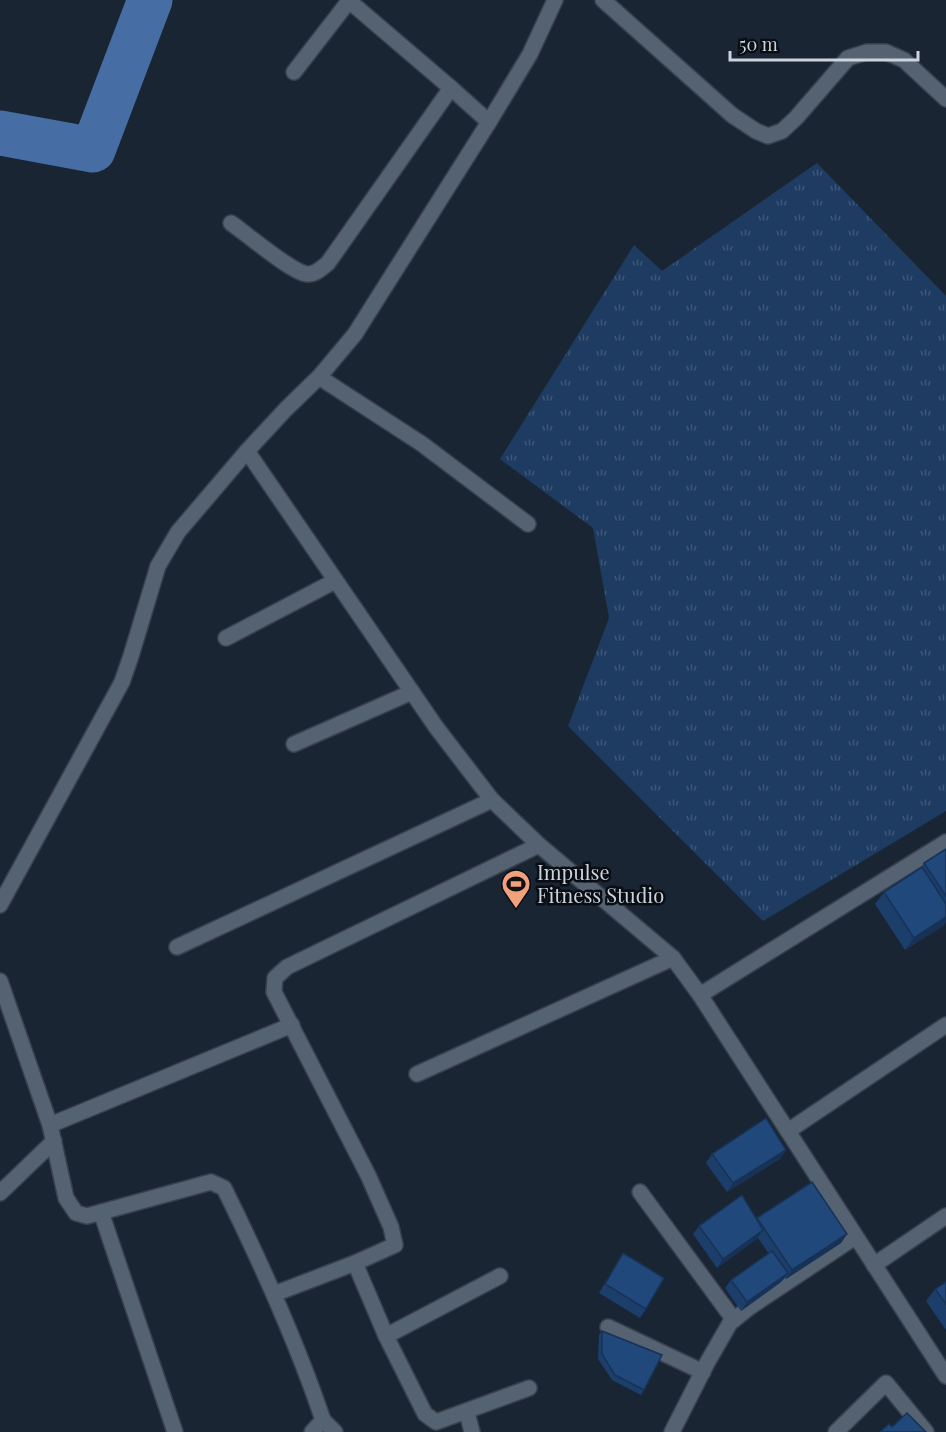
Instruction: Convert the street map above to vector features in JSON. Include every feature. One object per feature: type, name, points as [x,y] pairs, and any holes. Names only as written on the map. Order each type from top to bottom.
[{"type":"street","points":[[294,72],[348,0],[489,123]]},
{"type":"street","points":[[0,905],[122,682],[158,566],[164,554],[178,532],[247,451],[319,377],[355,334],[489,123],[530,54],[555,0]]},
{"type":"street","points":[[603,0],[732,115],[768,136],[782,131],[796,118],[849,58],[867,52],[886,52],[904,60],[946,99]]},
{"type":"street","points":[[231,223],[295,270],[308,275],[317,272],[328,263],[451,88]]},
{"type":"street","points":[[319,377],[422,444],[528,524]]},
{"type":"street","points":[[247,451],[436,727],[492,800],[539,844],[673,958],[700,994],[855,1237],[945,1372]]},
{"type":"street","points":[[226,638],[335,581]]},
{"type":"street","points":[[294,744],[412,692]]},
{"type":"street","points":[[177,947],[492,800]]},
{"type":"street","points":[[700,994],[946,842]]},
{"type":"street","points":[[274,1294],[395,1245],[391,1227],[368,1175],[274,992],[275,978],[286,966],[539,844]]},
{"type":"street","points":[[417,1074],[673,958]]},
{"type":"street","points":[[0,981],[50,1125],[66,1198],[76,1213],[87,1216],[211,1182],[224,1188],[274,1294],[309,1379],[322,1420],[335,1432]]},
{"type":"street","points":[[50,1125],[292,1024]]},
{"type":"street","points":[[788,1131],[946,1025]]},
{"type":"street","points":[[0,1193],[54,1141]]},
{"type":"street","points":[[640,1192],[734,1320]]},
{"type":"street","points":[[101,1212],[175,1432]]},
{"type":"street","points":[[874,1265],[946,1216]]},
{"type":"street","points":[[672,1432],[730,1323],[750,1307],[855,1237]]},
{"type":"street","points":[[355,1263],[386,1336],[425,1414],[436,1422],[529,1389]]},
{"type":"street","points":[[386,1336],[500,1276]]},
{"type":"street","points":[[608,1327],[703,1372]]},
{"type":"street","points":[[836,1432],[886,1383],[926,1432]]},
{"type":"street","points":[[467,1412],[472,1432]]},
{"type":"street","points":[[312,1432],[322,1420]]},
{"type":"green space","points":[[817,163],[946,296],[946,811],[763,921],[568,726],[609,618],[593,528],[500,459],[634,245],[662,271]]},
{"type":"building","points":[[946,849],[946,896],[924,863]]},
{"type":"building","points":[[922,867],[946,904],[946,917],[914,938],[884,892]]},
{"type":"building","points":[[766,1118],[786,1150],[733,1183],[712,1154]]},
{"type":"building","points":[[812,1182],[847,1234],[792,1270],[757,1218]]},
{"type":"building","points":[[742,1195],[763,1230],[723,1259],[699,1226]]},
{"type":"building","points":[[772,1251],[788,1273],[747,1302],[731,1280]]},
{"type":"building","points":[[623,1253],[664,1278],[646,1309],[605,1284]]},
{"type":"building","points":[[946,1282],[946,1304],[935,1289]]},
{"type":"building","points":[[602,1331],[662,1355],[644,1390],[615,1375],[602,1354]]},
{"type":"building","points":[[907,1413],[926,1432],[880,1432],[889,1424],[892,1427]]},
{"type":"waterway","points":[[0,133],[93,150],[150,0]]},
{"type":"place","name":"Impulse Fitness Studio","points":[[516,910]]}]
